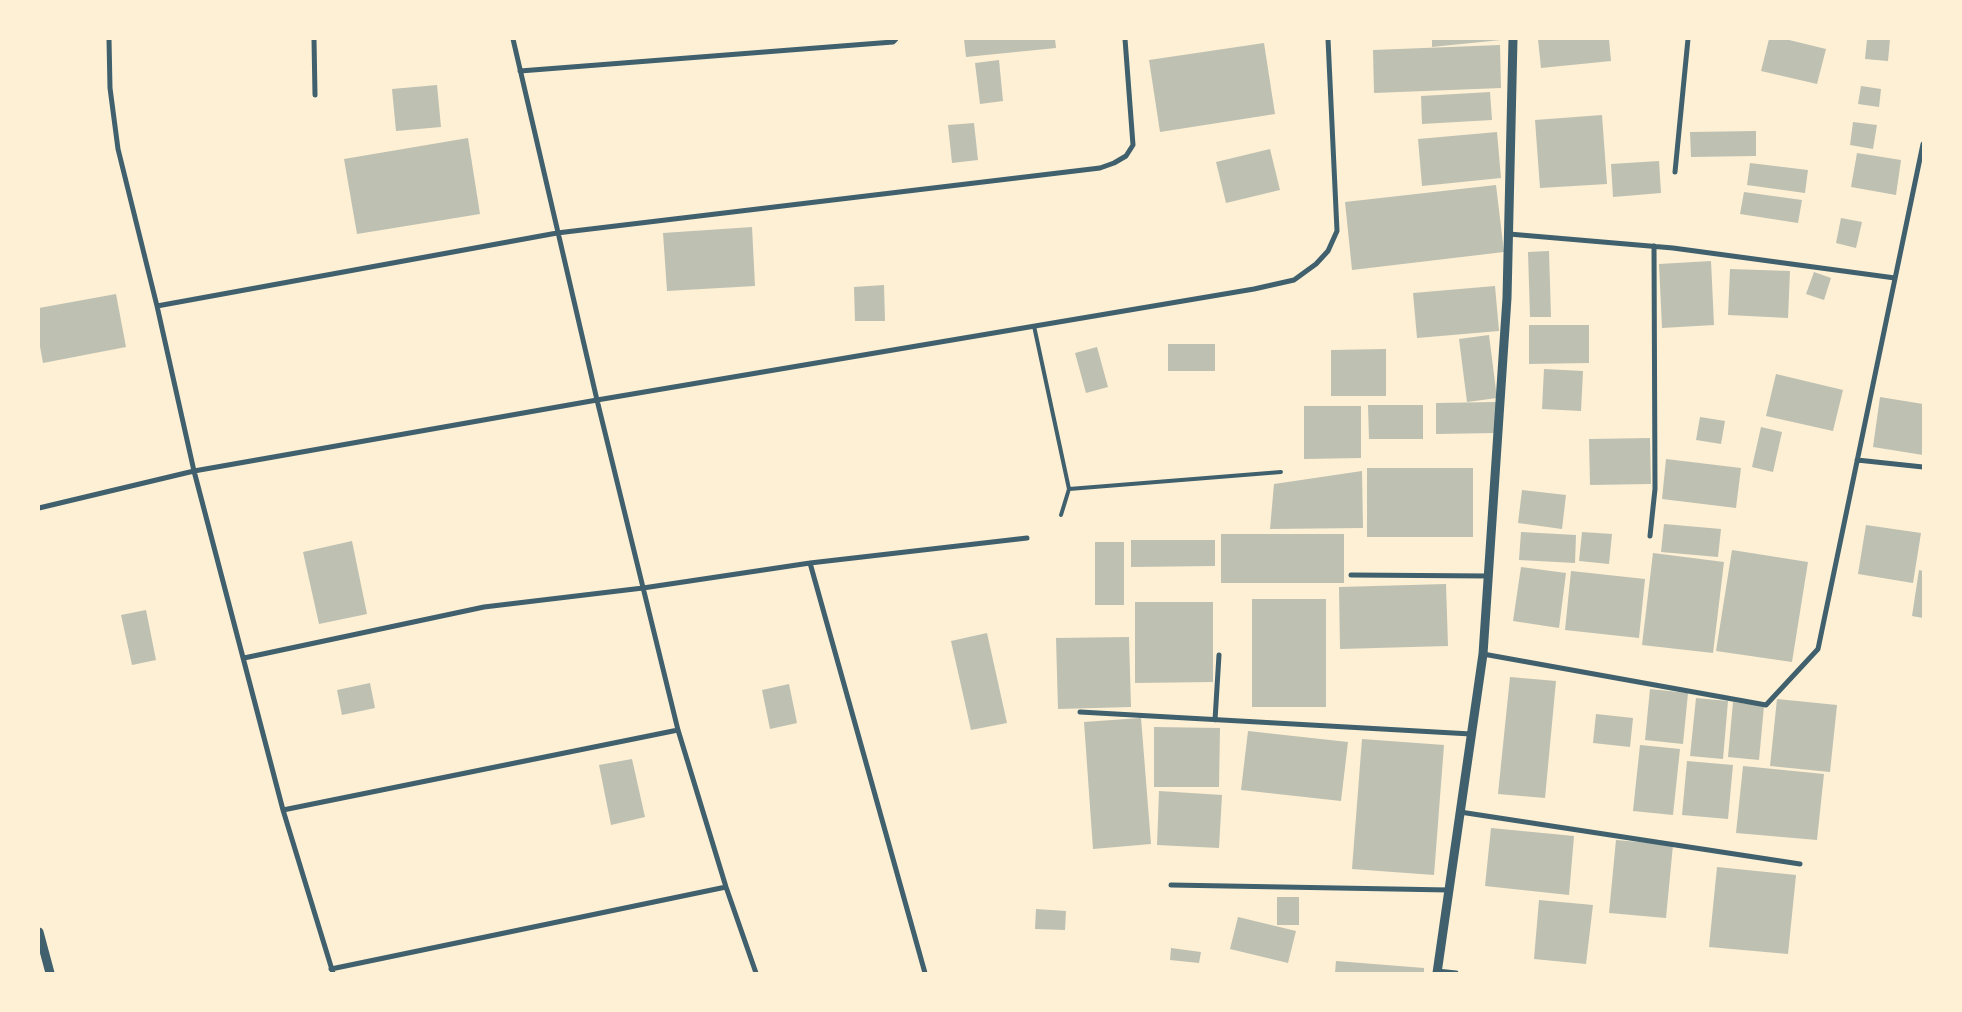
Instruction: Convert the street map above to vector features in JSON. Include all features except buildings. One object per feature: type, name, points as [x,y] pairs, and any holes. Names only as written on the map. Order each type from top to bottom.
[{"type":"street","points":[[109,39],[110,88],[118,149],[157,306],[194,471],[283,810],[332,971],[726,887]]},
{"type":"street","points":[[314,39],[315,95]]},
{"type":"street","points":[[513,39],[596,400],[678,730],[726,887],[756,973]]},
{"type":"street","points":[[520,71],[892,42],[896,39]]},
{"type":"street","points":[[157,306],[557,234],[1080,170],[1114,163],[1126,156],[1133,145],[1125,39]]},
{"type":"street","points":[[39,508],[194,471],[596,400],[1254,289],[1294,280],[1316,264],[1328,251],[1337,231],[1328,39]]},
{"type":"street","points":[[1456,973],[1437,972],[1482,654],[1507,298],[1514,39]]},
{"type":"street","points":[[1675,172],[1688,39]]},
{"type":"street","points":[[1482,654],[1766,705],[1818,649],[1923,144]]},
{"type":"street","points":[[1509,234],[1654,246],[1895,278]]},
{"type":"street","points":[[1650,536],[1655,489],[1654,246]]},
{"type":"street","points":[[1857,460],[1923,467]]},
{"type":"street","points":[[244,658],[484,607],[644,588],[810,563],[1028,538]]},
{"type":"street","points":[[810,563],[925,973]]},
{"type":"street","points":[[1352,575],[1488,576]]},
{"type":"street","points":[[1215,720],[1219,655]]},
{"type":"street","points":[[1080,712],[1471,734]]},
{"type":"street","points":[[283,810],[678,730]]},
{"type":"street","points":[[1460,812],[1800,864]]},
{"type":"street","points":[[1171,885],[1449,890]]},
{"type":"street","points":[[39,932],[50,973]]},
{"type":"lane","points":[[1034,326],[1069,489],[1061,515]]},
{"type":"lane","points":[[1069,489],[1281,472]]}]
